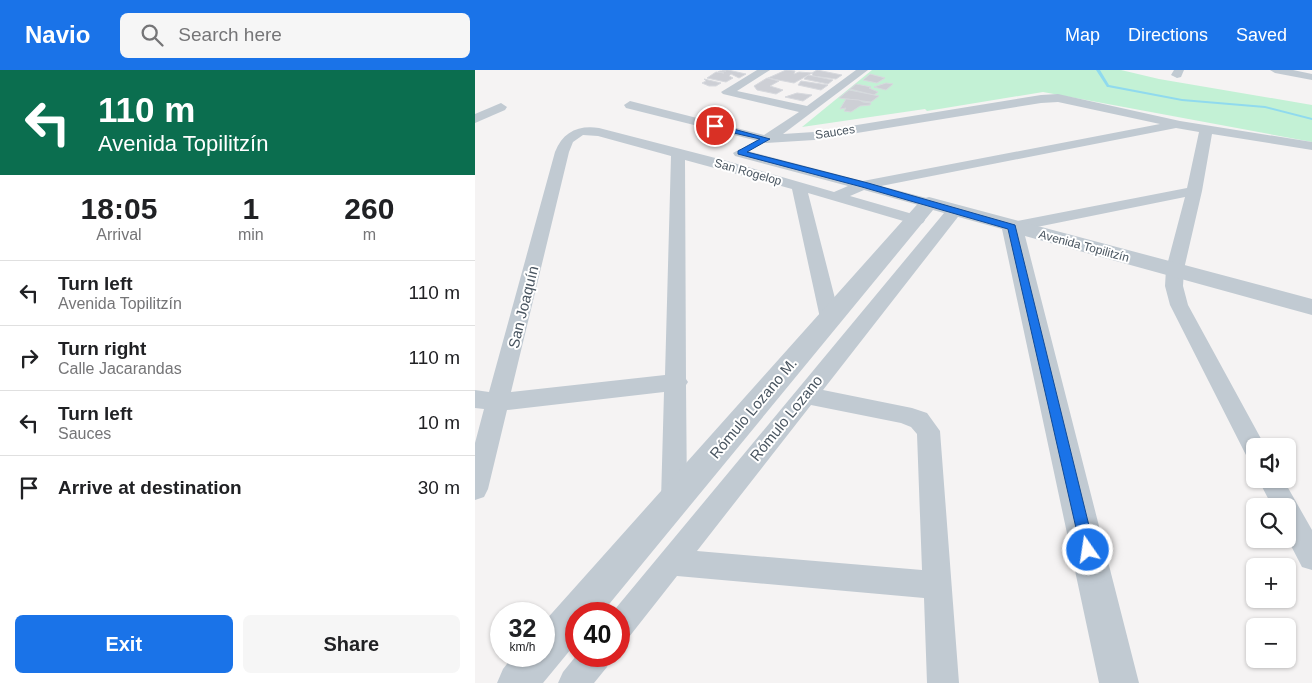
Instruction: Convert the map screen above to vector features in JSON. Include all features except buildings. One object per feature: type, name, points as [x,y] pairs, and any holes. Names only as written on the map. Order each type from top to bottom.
[{"type":"street","points":[[765,70],[727,92],[809,110]]},
{"type":"street","points":[[722,164],[766,139],[863,70]]},
{"type":"street","points":[[1275,70],[1312,77]]},
{"type":"street","name":"Sauces","points":[[630,105],[766,139],[814,136],[1041,98],[1069,100],[1206,129],[1312,146]]},
{"type":"street","points":[[475,119],[501,108]]},
{"type":"street","points":[[834,197],[865,185],[1180,124]]},
{"type":"street","points":[[1206,129],[1194,191],[1175,269],[1174,286],[1179,304],[1249,438]]},
{"type":"street","name":"San Rogelop","points":[[579,131],[599,132],[722,164],[834,197],[934,211]]},
{"type":"street","name":"San Joaquín","points":[[475,489],[499,402],[563,147],[567,139],[579,131]]},
{"type":"street","name":"Avenida Topilitzín","points":[[741,153],[865,185],[934,211],[1012,227],[1312,307]]},
{"type":"street","points":[[674,500],[677,382],[678,154]]},
{"type":"street","points":[[799,187],[830,318]]},
{"type":"street","points":[[1119,683],[1012,227],[1194,191]]},
{"type":"street","name":"Rómulo Lozano M.","points":[[586,602],[830,318],[934,211]]},
{"type":"street","name":"Rómulo Lozano","points":[[630,613],[804,395],[934,211]]},
{"type":"street","points":[[475,399],[499,402],[677,382]]},
{"type":"street","points":[[804,395],[892,410],[919,420],[928,431],[943,683]]},
{"type":"street","points":[[1296,528],[1312,557]]},
{"type":"street","points":[[671,562],[792,574],[937,585]]},
{"type":"street","name":"Rómulo Lozano M.","points":[[555,639],[565,627]]},
{"type":"street","points":[[517,683],[531,667]]},
{"type":"street","points":[[574,683],[586,667]]},
{"type":"green space","points":[[872,70],[1121,70],[1159,79],[1312,105],[1312,142],[1043,92],[927,111],[925,109],[802,127]]},
{"type":"waterway","points":[[1098,70],[1108,86],[1182,100],[1265,107],[1312,119]]},
{"type":"route","points":[[715,126],[766,139],[741,153],[865,185],[1012,227],[1088,550]]}]
